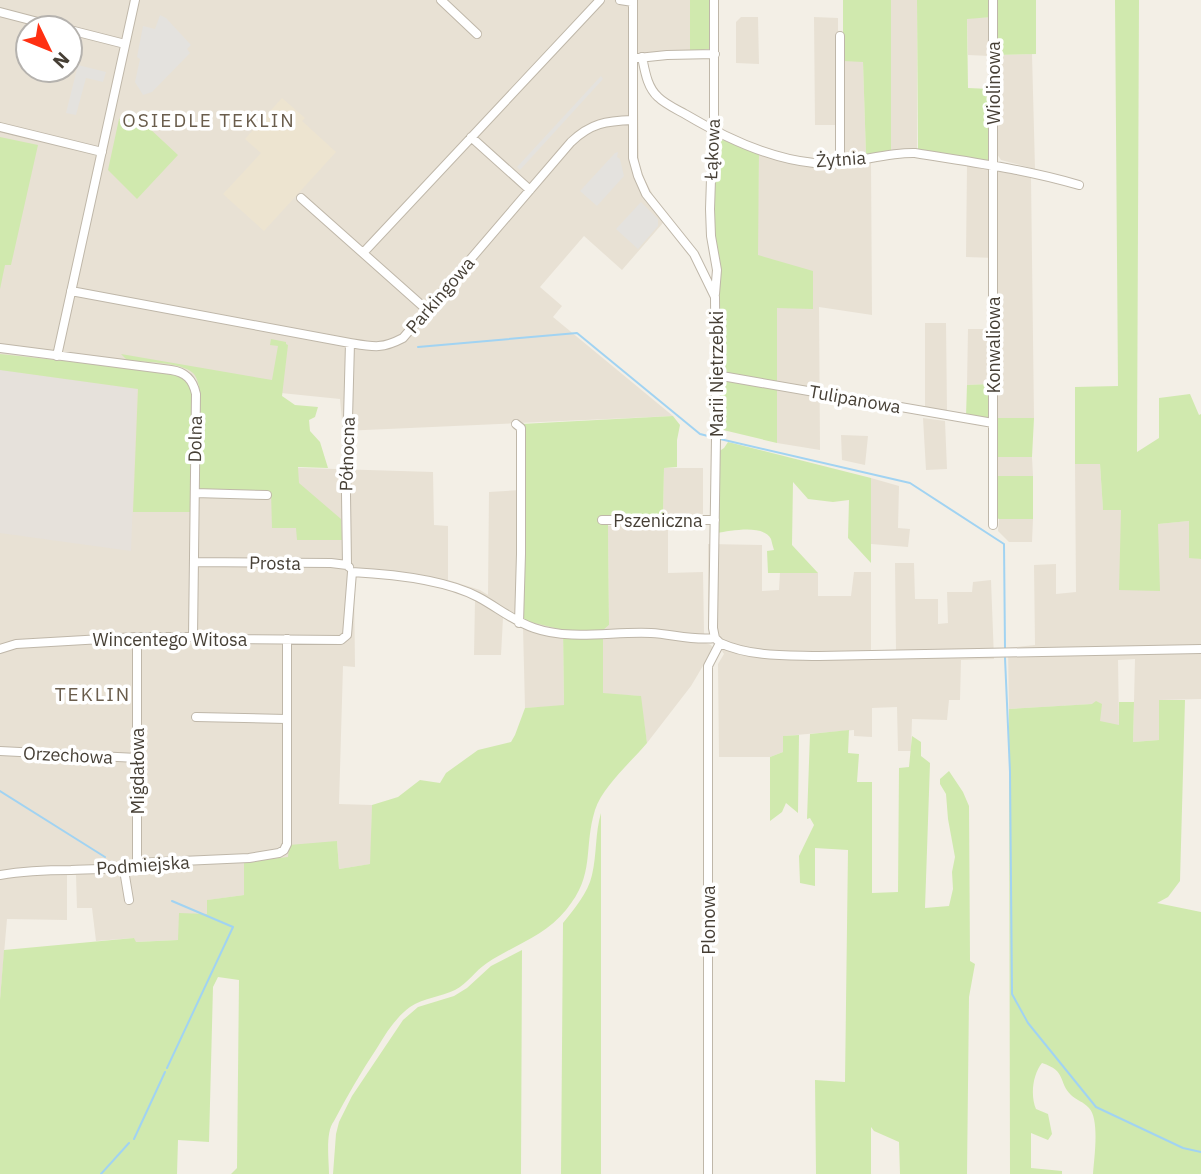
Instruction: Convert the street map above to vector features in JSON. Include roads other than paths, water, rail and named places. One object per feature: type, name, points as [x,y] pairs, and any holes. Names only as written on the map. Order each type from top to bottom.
[{"type":"street","points":[[0,348],[57,356],[135,0]]},
{"type":"street","points":[[440,0],[477,34]]},
{"type":"street","points":[[363,253],[600,0]]},
{"type":"street","points":[[620,0],[633,1]]},
{"type":"street","name":"Łąkowa","points":[[715,0],[714,131],[710,209],[717,270],[715,297]]},
{"type":"street","name":"Wiolinowa","points":[[993,0],[993,165]]},
{"type":"street","name":"Marii Nietrzebki","points":[[633,1],[638,58],[634,158],[638,176],[646,194],[694,254],[715,297],[713,628],[717,640]]},
{"type":"street","points":[[84,34],[125,44]]},
{"type":"street","points":[[840,36],[841,162]]},
{"type":"street","points":[[638,58],[715,54]]},
{"type":"street","name":"Żytnia","points":[[638,58],[651,88],[658,97],[714,131],[788,158],[816,164],[902,152],[915,153],[993,165],[1079,185]]},
{"type":"street","name":"Parkingowa","points":[[71,291],[372,347],[389,346],[403,338],[571,142],[593,125],[608,121],[634,120]]},
{"type":"street","points":[[0,129],[102,154]]},
{"type":"street","points":[[471,137],[530,190]]},
{"type":"street","name":"Konwaliowa","points":[[993,165],[993,525]]},
{"type":"street","points":[[301,198],[427,310]]},
{"type":"street","name":"Północna","points":[[344,639],[349,622],[350,569],[346,494],[350,343]]},
{"type":"street","name":"Dolna","points":[[57,356],[172,370],[187,376],[193,384],[196,394],[193,637]]},
{"type":"street","name":"Tulipanowa","points":[[716,375],[993,424]]},
{"type":"street","points":[[516,424],[521,428],[519,622]]},
{"type":"street","points":[[195,493],[267,495]]},
{"type":"street","name":"Pszeniczna","points":[[602,520],[715,520]]},
{"type":"street","name":"Prosta","points":[[194,562],[331,563],[350,569]]},
{"type":"street","points":[[350,569],[396,575],[452,588],[476,596],[536,629],[563,634],[650,633],[717,640],[744,651],[781,655],[1201,649]]},
{"type":"street","name":"Wincentego Witosa","points":[[0,649],[16,644],[137,637],[344,639]]},
{"type":"street","name":"Migdałowa","points":[[137,637],[137,863]]},
{"type":"street","points":[[196,717],[286,719],[287,639]]},
{"type":"street","name":"Plonowa","points":[[708,1174],[708,666],[717,640]]},
{"type":"street","name":"Podmiejska","points":[[0,875],[125,867],[137,863],[249,858],[279,853],[287,844],[286,719]]},
{"type":"street","name":"Orzechowa","points":[[0,751],[137,758]]},
{"type":"street","points":[[125,867],[130,900]]},
{"type":"waterway","points":[[418,347],[577,333],[700,434],[712,437]]},
{"type":"waterway","points":[[720,439],[910,483],[1004,544],[1005,648]]},
{"type":"waterway","points":[[1005,658],[1010,772],[1012,994],[1028,1023],[1096,1107],[1183,1148],[1201,1152]]},
{"type":"waterway","points":[[0,791],[105,857]]},
{"type":"waterway","points":[[167,1068],[233,927],[172,901]]},
{"type":"waterway","points":[[134,1139],[165,1072]]},
{"type":"waterway","points":[[101,1174],[129,1143]]},
{"type":"district","name":"OSIEDLE TEKLIN","points":[[209,120]]},
{"type":"district","name":"TEKLIN","points":[[93,694]]}]
